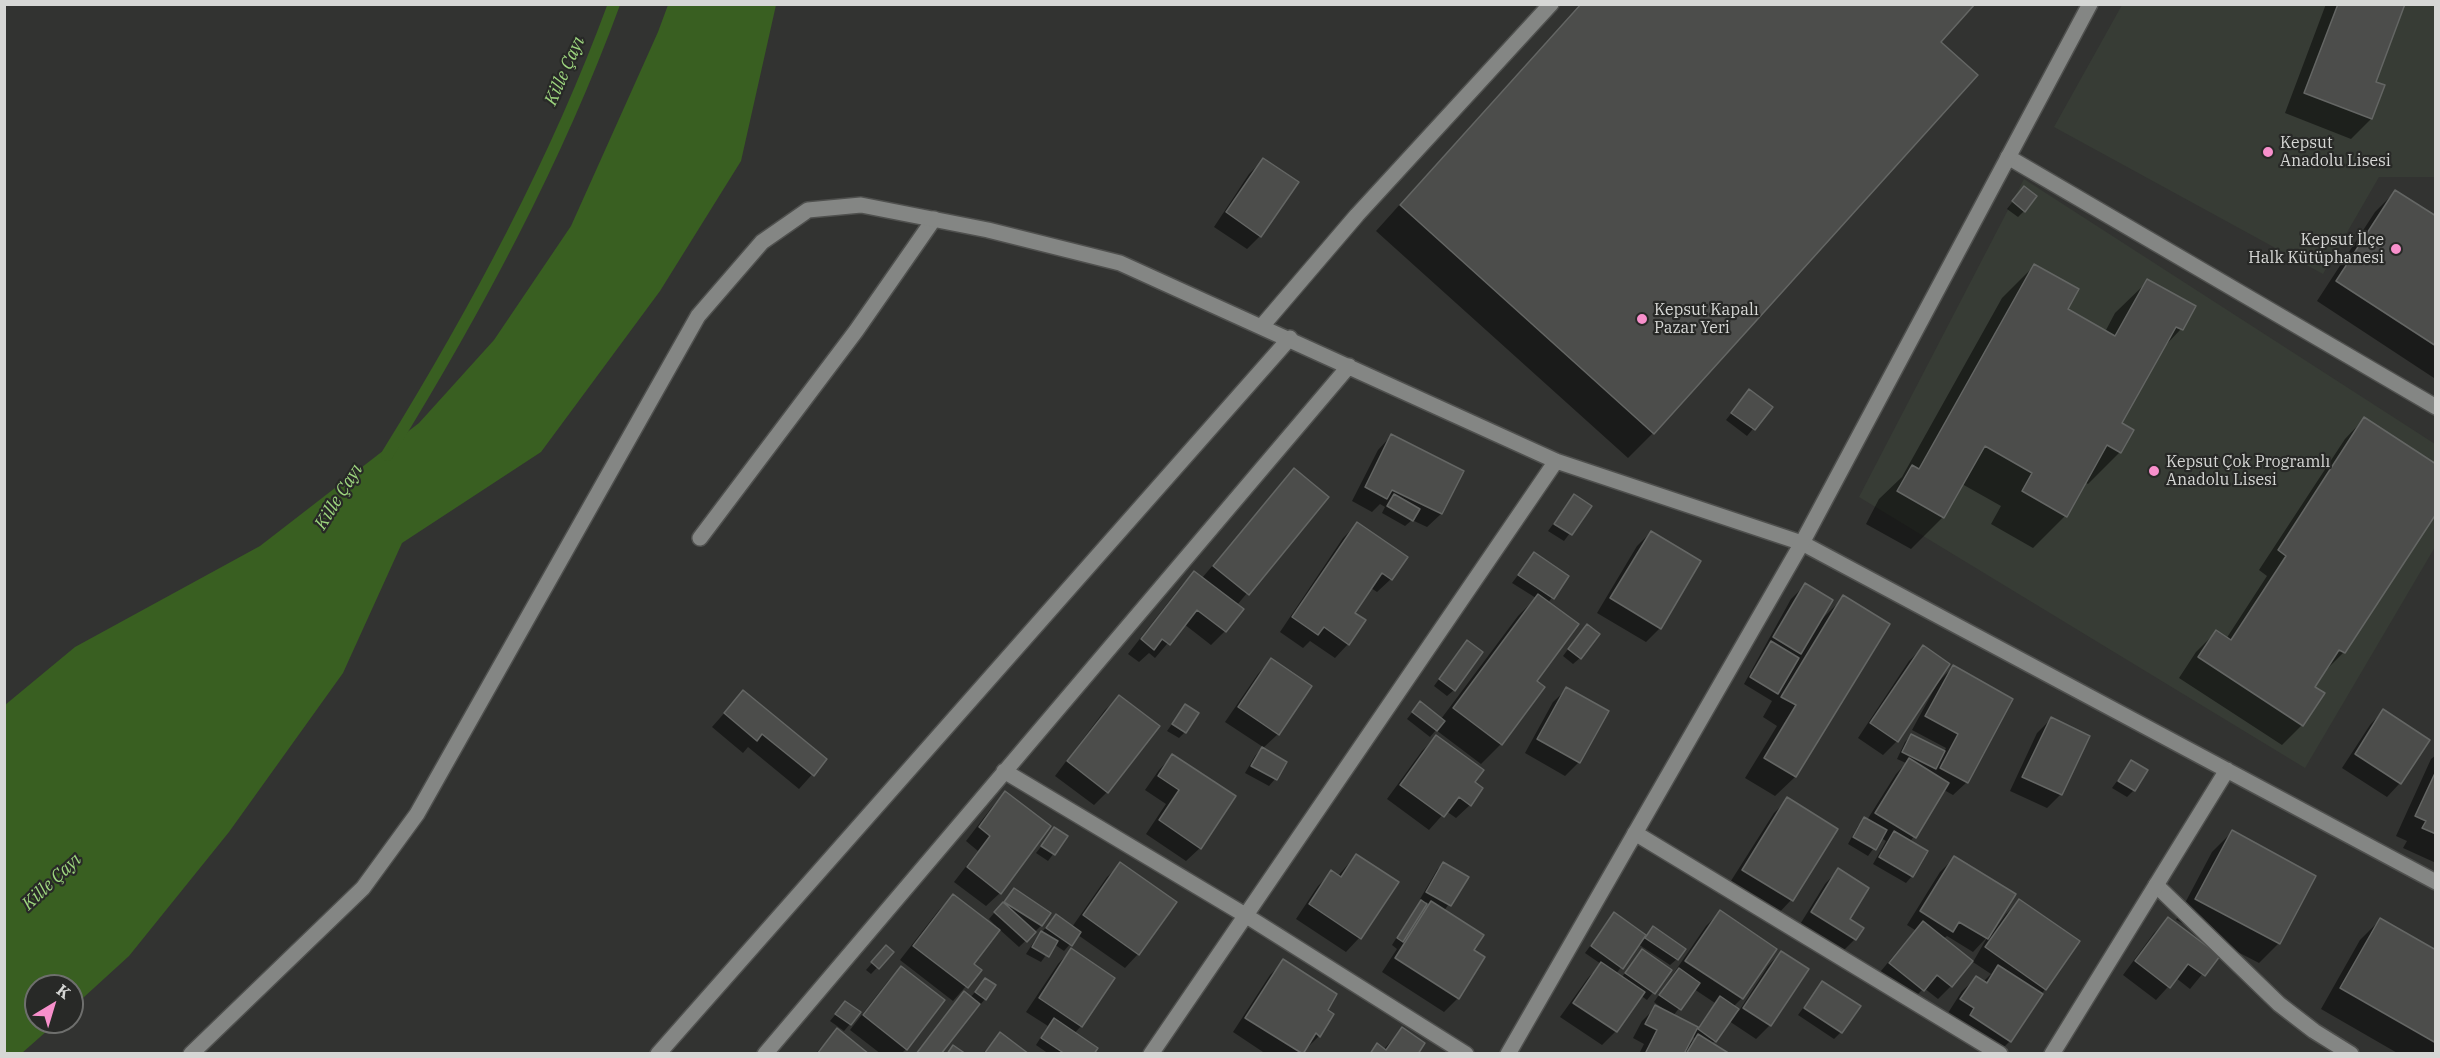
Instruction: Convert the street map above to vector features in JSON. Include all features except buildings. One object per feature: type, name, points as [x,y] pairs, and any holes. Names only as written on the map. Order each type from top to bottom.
[{"type":"street","points":[[1262,326],[1357,215],[1551,4]]},
{"type":"street","points":[[1508,1053],[1802,543],[2090,4]]},
{"type":"street","points":[[2008,157],[2436,407]]},
{"type":"street","points":[[191,1053],[363,888],[417,814],[698,316],[762,242],[808,210],[861,205],[988,230],[1120,262],[1556,461],[1802,543],[2436,882]]},
{"type":"street","points":[[700,538],[856,331],[934,219]]},
{"type":"street","points":[[658,1053],[1290,338]]},
{"type":"street","points":[[765,1053],[1349,366]]},
{"type":"street","points":[[1151,1053],[1556,461]]},
{"type":"street","points":[[2052,1053],[2227,770]]},
{"type":"street","points":[[1004,771],[1245,915],[1466,1053]]},
{"type":"street","points":[[1635,833],[2000,1053]]},
{"type":"street","points":[[2156,885],[2279,1004],[2313,1031],[2351,1053]]},
{"type":"shaded area","name":"Kepsut Anadolu Lisesi","points":[[2122,5],[2435,5],[2435,177],[2379,177],[2323,274],[2054,127]]},
{"type":"shaded area","name":"Kepsut Çok Programlı Anadolu Lisesi","points":[[2024,179],[2435,444],[2435,547],[2305,768],[1859,497]]},
{"type":"water","points":[[668,5],[776,5],[741,161],[660,291],[541,452],[402,543],[343,673],[229,832],[129,956],[84,997],[84,974],[24,974],[24,1034],[43,1034],[22,1053],[5,1053],[5,705],[75,647],[260,546],[419,423],[494,340],[571,226]]},
{"type":"waterway","name":"Kille Çayı","points":[[387,455],[420,401],[512,235],[566,121],[614,4]]},
{"type":"place","name":"Kepsut Anadolu Lisesi","points":[[2268,152]]},
{"type":"place","name":"Kepsut İlçe Halk Kütüphanesi","points":[[2396,249]]},
{"type":"place","name":"Kepsut Kapalı Pazar Yeri","points":[[1642,319]]},
{"type":"place","name":"Kepsut Çok Programlı Anadolu Lisesi","points":[[2154,471]]}]
